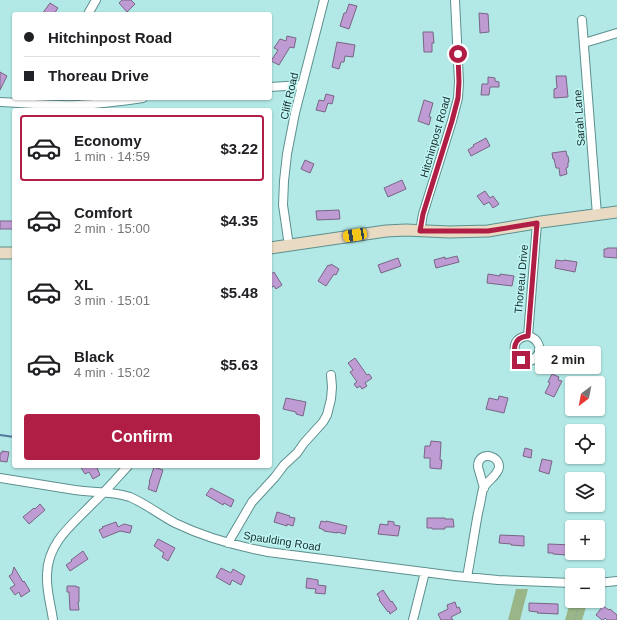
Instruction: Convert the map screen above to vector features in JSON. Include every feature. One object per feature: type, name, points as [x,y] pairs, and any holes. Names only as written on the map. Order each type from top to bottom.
[{"type":"main road","points":[[272,248],[386,231],[488,231],[617,212]]},
{"type":"main road","points":[[0,253],[12,253]]},
{"type":"street","points":[[89,12],[96,0]]},
{"type":"street","name":"Cliff Road","points":[[289,246],[283,205],[287,154],[295,113],[324,0]]},
{"type":"street","name":"Hitchinpost Road","points":[[420,231],[423,214],[458,98],[459,82],[455,0]]},
{"type":"street","name":"Sarah Lane","points":[[582,20],[597,215]]},
{"type":"street","points":[[584,43],[617,33]]},
{"type":"street","points":[[272,88],[302,85]]},
{"type":"street","points":[[0,102],[78,104],[124,100]]},
{"type":"street","name":"Thoreau Drive","points":[[528,336],[537,223]]},
{"type":"street","points":[[228,543],[252,502],[323,422],[327,415],[331,399],[331,375]]},
{"type":"street","points":[[53,620],[47,574],[53,550],[68,528],[103,492],[116,481],[126,468]]},
{"type":"street","name":"Spaulding Road","points":[[0,478],[130,497],[175,523],[209,537],[247,548],[268,552],[467,577],[565,583]]},
{"type":"street","points":[[467,577],[484,488]]},
{"type":"street","points":[[413,620],[425,572]]},
{"type":"street","points":[[605,582],[617,581]]},
{"type":"path","points":[[575,620],[578,608]]},
{"type":"green space","points":[[516,589],[528,589],[520,620],[508,620]]},
{"type":"green space","points":[[568,608],[586,608],[582,620],[565,620]]},
{"type":"building","points":[[122,0],[131,0],[135,4],[127,12],[119,3]]},
{"type":"building","points":[[50,3],[58,8],[55,12],[43,12]]},
{"type":"building","points":[[349,4],[357,6],[349,29],[340,26],[344,13],[346,13]]},
{"type":"building","points":[[479,13],[488,14],[489,32],[480,33]]},
{"type":"building","points":[[423,32],[433,32],[434,43],[432,43],[432,52],[424,52]]},
{"type":"building","points":[[287,36],[296,38],[294,48],[290,47],[279,65],[272,62],[278,50],[274,48],[280,39],[286,41]]},
{"type":"building","points":[[337,42],[355,45],[353,57],[345,56],[344,62],[341,62],[339,69],[332,67]]},
{"type":"building","points":[[0,72],[7,76],[0,90]]},
{"type":"building","points":[[556,76],[566,76],[568,97],[554,98],[554,89],[557,88]]},
{"type":"building","points":[[488,77],[495,78],[495,81],[499,82],[499,87],[490,87],[489,95],[481,95],[482,84],[488,84]]},
{"type":"building","points":[[326,94],[334,96],[332,104],[328,103],[325,112],[316,110],[319,100],[324,101]]},
{"type":"building","points":[[424,100],[433,103],[429,117],[431,117],[429,125],[418,121]]},
{"type":"building","points":[[486,138],[490,146],[471,156],[468,150],[474,146],[473,145]]},
{"type":"building","points":[[566,151],[569,162],[568,167],[566,168],[567,174],[560,176],[559,168],[556,168],[552,153]]},
{"type":"building","points":[[305,160],[314,164],[310,173],[301,169]]},
{"type":"building","points":[[402,180],[406,189],[388,197],[384,188]]},
{"type":"building","points":[[485,191],[490,198],[493,196],[499,204],[493,208],[489,202],[484,205],[477,196]]},
{"type":"building","points":[[339,210],[340,219],[317,220],[316,211]]},
{"type":"building","points":[[0,221],[12,221],[12,229],[0,229]]},
{"type":"building","points":[[617,248],[617,258],[604,257],[604,249]]},
{"type":"building","points":[[457,256],[459,262],[436,268],[434,260]]},
{"type":"building","points":[[398,258],[401,266],[381,273],[378,265]]},
{"type":"building","points":[[556,260],[577,262],[575,272],[555,268]]},
{"type":"building","points":[[331,264],[339,269],[336,275],[334,274],[326,286],[318,281],[328,265],[330,266]]},
{"type":"building","points":[[274,272],[282,285],[276,289],[274,286],[272,287],[272,274]]},
{"type":"building","points":[[488,274],[514,276],[512,286],[487,283]]},
{"type":"building","points":[[355,358],[367,375],[369,374],[372,378],[365,383],[367,386],[362,389],[360,386],[357,388],[354,384],[357,382],[350,372],[353,370],[348,363]]},
{"type":"building","points":[[552,374],[559,377],[558,380],[562,381],[554,397],[545,393],[550,383],[548,382]]},
{"type":"building","points":[[499,396],[508,398],[504,413],[486,409],[489,398],[498,400]]},
{"type":"building","points":[[286,398],[306,402],[303,416],[296,414],[296,412],[283,409]]},
{"type":"building","points":[[431,441],[441,442],[441,469],[430,468],[430,458],[424,458],[425,446],[430,446]]},
{"type":"building","points":[[525,448],[532,450],[531,458],[523,456]]},
{"type":"building","points":[[2,451],[9,452],[7,462],[0,461],[0,453],[2,453]]},
{"type":"building","points":[[542,459],[552,461],[549,474],[539,471]]},
{"type":"building","points":[[81,468],[97,468],[100,475],[93,479],[89,472],[85,474]]},
{"type":"building","points":[[154,468],[163,470],[156,492],[148,489]]},
{"type":"building","points":[[211,488],[234,500],[231,507],[224,503],[223,505],[206,495]]},
{"type":"building","points":[[40,504],[45,510],[29,524],[23,517]]},
{"type":"building","points":[[277,512],[295,518],[293,526],[287,524],[287,526],[274,522]]},
{"type":"building","points":[[427,518],[453,519],[454,527],[445,527],[445,529],[427,528]]},
{"type":"building","points":[[321,521],[347,526],[345,534],[324,531],[319,528]]},
{"type":"building","points":[[388,521],[394,522],[394,525],[400,526],[398,536],[378,534],[380,524],[388,525]]},
{"type":"building","points":[[116,522],[118,527],[124,524],[132,526],[130,533],[120,531],[103,538],[99,530],[103,528],[102,527]]},
{"type":"building","points":[[500,535],[524,536],[524,546],[499,543]]},
{"type":"building","points":[[158,539],[175,548],[168,561],[162,557],[164,553],[154,546]]},
{"type":"building","points":[[548,544],[565,545],[565,555],[548,553]]},
{"type":"building","points":[[83,551],[88,559],[70,571],[66,565]]},
{"type":"building","points":[[14,567],[30,591],[21,597],[19,592],[15,595],[10,588],[15,585],[9,576],[12,574]]},
{"type":"building","points":[[221,568],[231,573],[233,569],[245,576],[241,585],[232,580],[230,585],[216,577]]},
{"type":"building","points":[[307,578],[318,580],[318,585],[326,586],[325,594],[315,593],[316,589],[306,588]]},
{"type":"building","points":[[67,586],[79,587],[79,610],[70,610],[69,592],[67,592]]},
{"type":"building","points":[[383,590],[397,609],[390,614],[379,600],[380,599],[377,594]]},
{"type":"building","points":[[455,602],[457,608],[459,607],[461,612],[451,617],[453,620],[441,620],[438,614],[448,609],[447,605]]},
{"type":"building","points":[[529,603],[558,604],[558,614],[529,611]]},
{"type":"building","points":[[605,607],[609,610],[610,609],[617,615],[617,620],[607,620],[605,618],[602,620],[596,615],[601,608]]},
{"type":"waterway","points":[[0,435],[12,437]]},
{"type":"route","points":[[458,54],[458,98],[434,182],[423,214],[420,231],[488,231],[537,223],[528,336],[523,336],[520,338],[514,349],[515,353],[521,360]]}]
